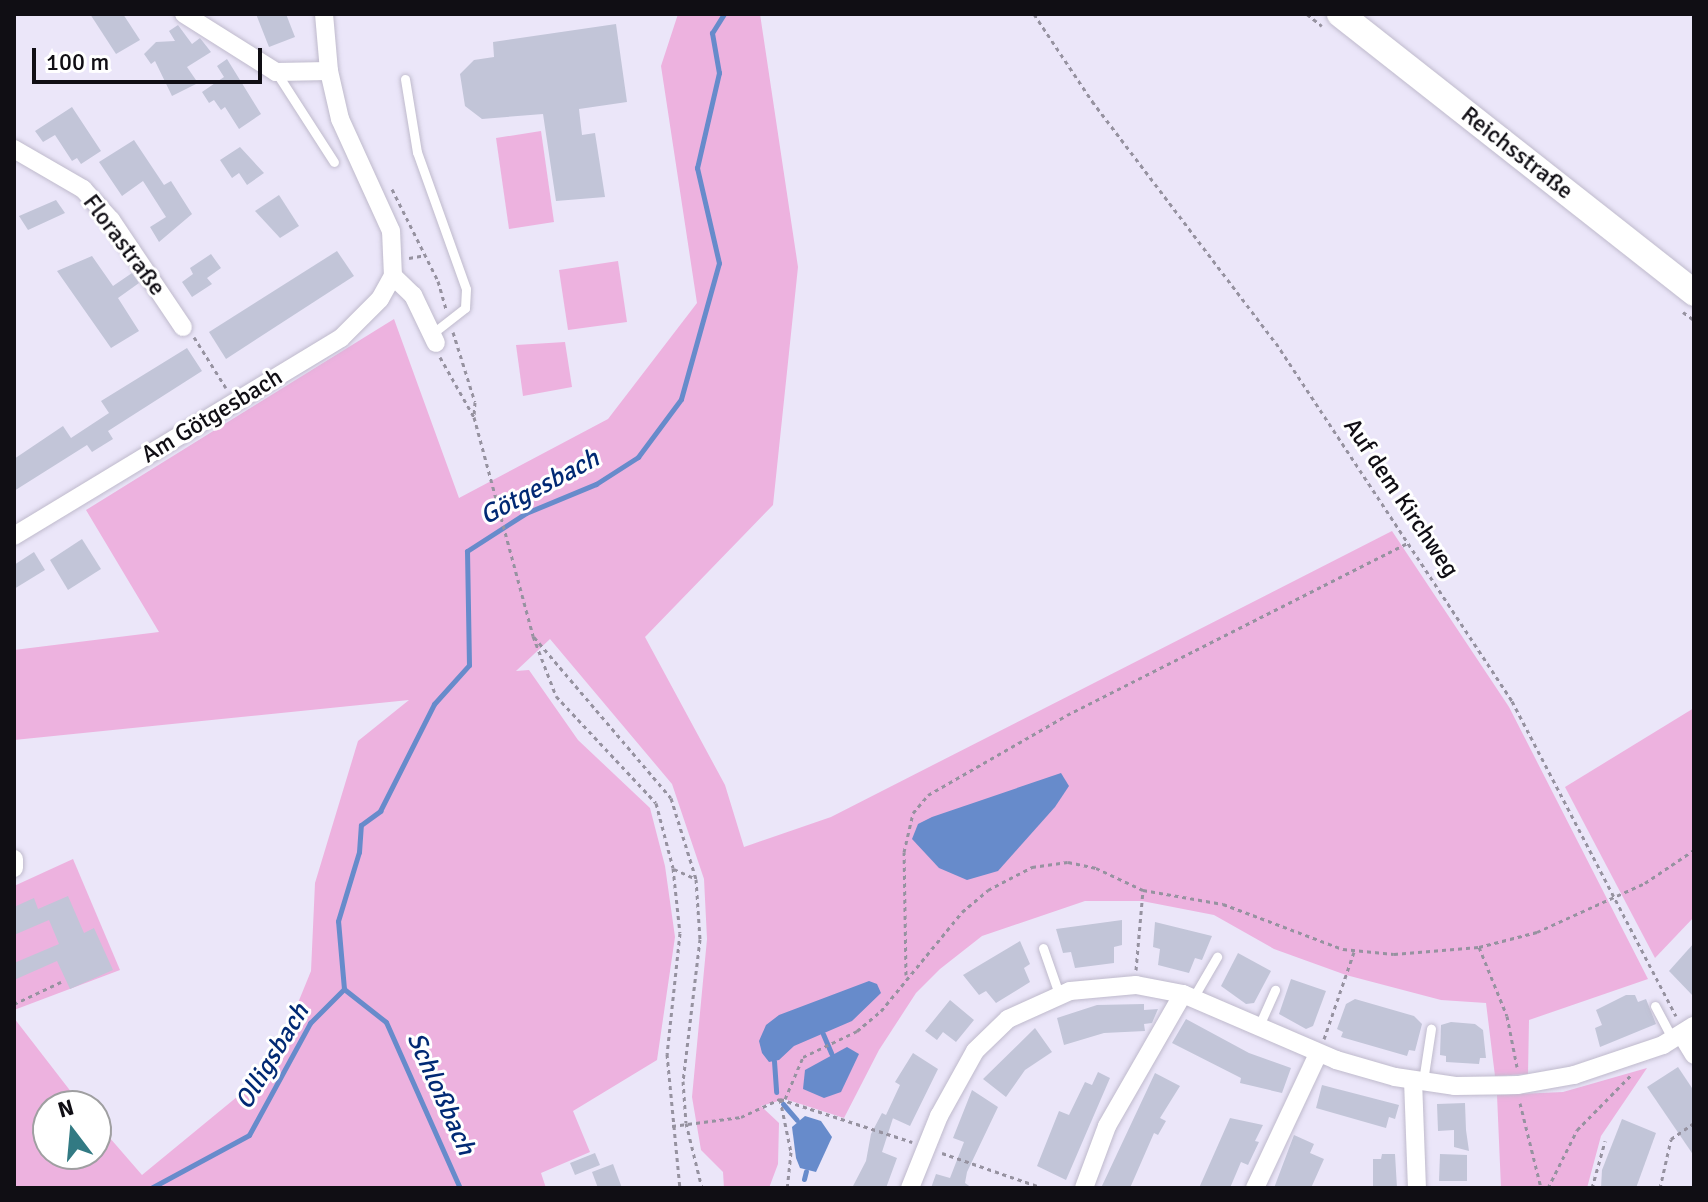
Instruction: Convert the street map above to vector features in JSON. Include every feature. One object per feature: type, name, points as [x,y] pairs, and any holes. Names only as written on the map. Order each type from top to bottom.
[{"type":"main road","name":"Reichsstraße","points":[[1340,14],[1694,293]]},
{"type":"street","points":[[184,14],[276,72],[329,71]]},
{"type":"street","points":[[324,14],[329,71],[353,152],[388,223],[393,276],[413,295],[434,338]]},
{"type":"street","name":"Florastraße","points":[[14,149],[83,189],[111,220],[183,327]]},
{"type":"street","name":"Am Götgesbach","points":[[14,536],[341,338],[380,299],[393,276]]},
{"type":"street","points":[[14,859],[14,868]]},
{"type":"street","points":[[910,1188],[939,1116],[975,1051],[1008,1019],[1059,994],[1136,985],[1188,996],[1318,1054],[1418,1081],[1518,1085],[1574,1075],[1635,1056],[1683,1034],[1694,1055]]},
{"type":"street","points":[[1084,1188],[1107,1126],[1188,996]]},
{"type":"street","points":[[1255,1188],[1318,1054]]},
{"type":"street","points":[[1417,1188],[1418,1081]]},
{"type":"lane","points":[[276,72],[334,162]]},
{"type":"lane","points":[[405,79],[417,152],[466,289],[465,308],[434,338]]},
{"type":"lane","points":[[1043,948],[1059,994]]},
{"type":"lane","points":[[1188,996],[1217,957]]},
{"type":"lane","points":[[1258,1028],[1275,990]]},
{"type":"lane","points":[[1655,1006],[1683,1034]]},
{"type":"lane","points":[[1418,1081],[1431,1029]]},
{"type":"path","name":"Auf dem Kirchweg","points":[[1034,14],[1092,101],[1276,343],[1512,701],[1675,1011],[1683,1034]]},
{"type":"path","points":[[388,182],[438,281],[475,402],[474,417]]},
{"type":"path","points":[[183,327],[235,401]]},
{"type":"path","points":[[454,335],[434,338],[443,368],[474,417],[533,636],[556,696],[656,803],[673,868],[680,933],[667,1054],[680,1188]]},
{"type":"path","points":[[906,975],[904,852],[913,813],[928,795],[1067,715],[1409,542]]},
{"type":"path","points":[[533,636],[671,798],[696,879],[700,939],[685,1058],[686,1123],[702,1188]]},
{"type":"path","points":[[787,1188],[791,1152],[783,1099],[803,1057],[857,1031],[881,1011],[906,975],[979,897],[1032,867],[1068,862],[1096,868],[1143,890],[1223,904],[1354,952],[1418,954],[1479,947],[1537,932],[1614,898],[1694,850]]},
{"type":"path","points":[[673,868],[696,879]]},
{"type":"path","points":[[1136,985],[1143,890]]},
{"type":"path","points":[[1479,947],[1507,1016],[1518,1085],[1541,1188]]},
{"type":"path","points":[[1318,1054],[1354,952]]},
{"type":"path","points":[[14,1004],[61,982]]},
{"type":"path","points":[[1548,1188],[1577,1130],[1636,1071],[1635,1056]]},
{"type":"path","points":[[672,1126],[741,1117],[783,1099],[860,1123]]},
{"type":"path","points":[[1660,1188],[1671,1139],[1694,1119]]},
{"type":"path","points":[[1592,1188],[1605,1141]]},
{"type":"path","points":[[996,1172],[1043,1188]]},
{"type":"shaded area","points":[[678,14],[760,14],[798,267],[773,505],[645,637],[725,785],[744,847],[831,817],[1392,531],[1509,707],[1648,979],[1529,1020],[1528,1074],[1495,1076],[1486,1003],[1441,1000],[1346,975],[1274,949],[1214,915],[1142,901],[1085,901],[982,936],[940,969],[916,993],[879,1050],[844,1118],[785,1099],[761,1106],[779,1123],[778,1164],[769,1188],[724,1188],[723,1172],[701,1150],[692,1097],[707,939],[704,879],[672,784],[550,639],[516,671],[529,670],[578,740],[650,808],[665,866],[675,937],[657,1060],[573,1111],[590,1152],[541,1173],[546,1188],[14,1188],[14,1018],[70,1090],[32,1090],[32,1170],[112,1170],[112,1140],[142,1175],[271,1069],[311,971],[315,883],[358,741],[409,700],[14,740],[14,650],[159,632],[86,510],[394,319],[459,498],[608,419],[697,303],[661,66]]},
{"type":"shaded area","points":[[541,131],[554,222],[509,229],[496,138]]},
{"type":"shaded area","points":[[618,261],[627,322],[568,330],[559,270]]},
{"type":"shaded area","points":[[565,342],[572,387],[523,396],[516,345]]},
{"type":"shaded area","points":[[1694,708],[1694,917],[1655,958],[1565,787]]},
{"type":"shaded area","points":[[73,859],[120,970],[14,1010],[14,886]]},
{"type":"shaded area","points":[[1647,1068],[1601,1136],[1587,1188],[1501,1188],[1497,1095],[1563,1092]]},
{"type":"water","points":[[1061,773],[1069,786],[1055,807],[998,871],[967,880],[939,868],[912,839],[918,824],[932,817]]},
{"type":"water","points":[[869,981],[877,984],[881,993],[852,1021],[794,1046],[779,1060],[769,1062],[762,1053],[759,1041],[766,1025],[779,1015]]},
{"type":"water","points":[[847,1047],[859,1054],[841,1092],[824,1098],[803,1089],[805,1070]]},
{"type":"water","points":[[805,1116],[821,1121],[832,1137],[816,1172],[800,1168],[796,1158],[792,1127]]},
{"type":"building","points":[[90,14],[123,14],[140,40],[116,54]]},
{"type":"building","points":[[256,14],[286,14],[295,37],[269,47]]},
{"type":"building","points":[[616,24],[627,102],[579,109],[582,135],[595,133],[605,197],[556,201],[543,114],[482,119],[465,106],[460,74],[474,60],[494,57],[493,42]]},
{"type":"building","points":[[178,25],[192,44],[200,38],[211,52],[187,67],[198,83],[172,96],[155,61],[151,64],[144,54],[156,42],[175,41],[169,31]]},
{"type":"building","points":[[227,59],[261,114],[239,129],[225,107],[221,110],[214,100],[209,103],[202,92],[224,77],[217,66]]},
{"type":"building","points":[[72,107],[101,151],[81,164],[77,158],[72,161],[55,135],[43,142],[35,131]]},
{"type":"building","points":[[134,140],[164,185],[171,181],[192,214],[159,242],[150,227],[166,217],[143,181],[122,196],[99,162]]},
{"type":"building","points":[[240,147],[264,173],[247,185],[239,173],[232,178],[220,160]]},
{"type":"building","points":[[279,195],[299,226],[280,238],[255,211]]},
{"type":"building","points":[[56,200],[65,213],[28,230],[19,216]]},
{"type":"building","points":[[337,251],[354,276],[226,359],[209,332]]},
{"type":"building","points":[[211,254],[221,268],[207,278],[212,284],[192,297],[182,282],[193,274],[190,268]]},
{"type":"building","points":[[92,256],[113,286],[132,273],[139,283],[118,298],[139,331],[111,348],[57,271]]},
{"type":"building","points":[[187,348],[202,371],[108,431],[113,439],[92,452],[87,445],[14,491],[14,459],[63,426],[71,438],[109,413],[101,401]]},
{"type":"building","points":[[82,539],[101,569],[68,590],[50,560]]},
{"type":"building","points":[[34,552],[45,570],[14,589],[14,565]]},
{"type":"building","points":[[68,896],[84,933],[94,928],[113,970],[70,989],[57,961],[14,980],[14,963],[59,944],[49,920],[14,935],[14,907],[34,898],[38,909]]},
{"type":"building","points":[[1122,920],[1122,945],[1114,947],[1114,963],[1075,968],[1071,952],[1063,953],[1056,929]]},
{"type":"building","points":[[1155,922],[1212,936],[1202,960],[1195,958],[1189,973],[1158,965],[1160,949],[1153,947]]},
{"type":"building","points":[[1020,941],[1030,964],[1024,968],[1030,982],[996,1003],[986,991],[979,995],[963,975]]},
{"type":"building","points":[[1694,943],[1694,997],[1669,971]]},
{"type":"building","points":[[1238,953],[1271,971],[1254,1003],[1246,1004],[1221,986]]},
{"type":"building","points":[[1291,979],[1326,991],[1313,1026],[1306,1029],[1279,1014]]},
{"type":"building","points":[[1626,995],[1635,995],[1638,1002],[1646,999],[1656,1024],[1600,1047],[1595,1028],[1602,1025],[1596,1010]]},
{"type":"building","points":[[1355,999],[1414,1016],[1422,1024],[1415,1051],[1409,1050],[1407,1056],[1341,1037],[1343,1032],[1337,1029],[1346,1004]]},
{"type":"building","points":[[950,1000],[974,1020],[956,1042],[943,1032],[937,1040],[925,1031]]},
{"type":"building","points":[[1144,1004],[1144,1010],[1158,1009],[1152,1023],[1144,1024],[1145,1031],[1104,1033],[1064,1045],[1057,1018],[1097,1005]]},
{"type":"building","points":[[1186,1019],[1249,1053],[1291,1068],[1282,1093],[1240,1083],[1241,1078],[1172,1043]]},
{"type":"building","points":[[1451,1022],[1475,1024],[1483,1030],[1486,1058],[1480,1058],[1479,1064],[1446,1062],[1446,1056],[1440,1055],[1441,1025]]},
{"type":"building","points":[[1035,1028],[1052,1052],[1025,1070],[1006,1097],[983,1079]]},
{"type":"building","points":[[913,1053],[938,1069],[910,1126],[893,1118],[882,1152],[897,1158],[886,1188],[852,1188],[866,1161],[871,1134],[882,1113],[886,1115],[900,1085],[895,1082]]},
{"type":"building","points":[[1678,1067],[1694,1091],[1694,1156],[1647,1087]]},
{"type":"building","points":[[1098,1072],[1110,1078],[1066,1180],[1037,1166],[1059,1111],[1069,1115],[1085,1082],[1092,1085]]},
{"type":"building","points":[[1155,1073],[1180,1086],[1160,1118],[1166,1121],[1158,1135],[1154,1133],[1130,1188],[1101,1188]]},
{"type":"building","points":[[1322,1085],[1399,1105],[1395,1119],[1389,1117],[1386,1128],[1316,1108]]},
{"type":"building","points":[[972,1090],[998,1107],[967,1172],[965,1183],[972,1188],[931,1188],[936,1174],[950,1178],[964,1142],[953,1138]]},
{"type":"building","points":[[1465,1103],[1469,1151],[1454,1147],[1454,1130],[1438,1131],[1437,1104]]},
{"type":"building","points":[[1230,1118],[1263,1125],[1255,1141],[1259,1142],[1248,1165],[1241,1162],[1230,1188],[1199,1188]]},
{"type":"building","points":[[1622,1119],[1656,1133],[1636,1188],[1601,1188],[1602,1170]]},
{"type":"building","points":[[1294,1135],[1314,1144],[1310,1153],[1324,1159],[1311,1188],[1274,1188]]},
{"type":"building","points":[[595,1153],[600,1165],[575,1175],[570,1163]]},
{"type":"building","points":[[1382,1154],[1395,1154],[1397,1188],[1373,1186],[1373,1159],[1381,1159]]},
{"type":"building","points":[[1440,1154],[1467,1155],[1467,1181],[1439,1181]]},
{"type":"building","points":[[613,1164],[622,1188],[598,1188],[592,1172]]},
{"type":"waterway","name":"Götgesbach","points":[[344,989],[338,921],[359,852],[361,825],[380,811],[434,704],[469,665],[467,551],[526,513],[596,484],[638,457],[681,399],[719,263],[697,168],[719,73],[712,33],[724,14]]},
{"type":"waterway","name":"Schloßbach","points":[[344,989],[386,1022],[460,1188]]},
{"type":"waterway","name":"Olligsbach","points":[[151,1188],[249,1135],[310,1023],[344,989]]},
{"type":"waterway","points":[[823,1034],[831,1053]]},
{"type":"waterway","points":[[774,1061],[776,1092]]},
{"type":"waterway","points":[[783,1104],[797,1120]]},
{"type":"waterway","points":[[804,1179],[806,1171]]}]
